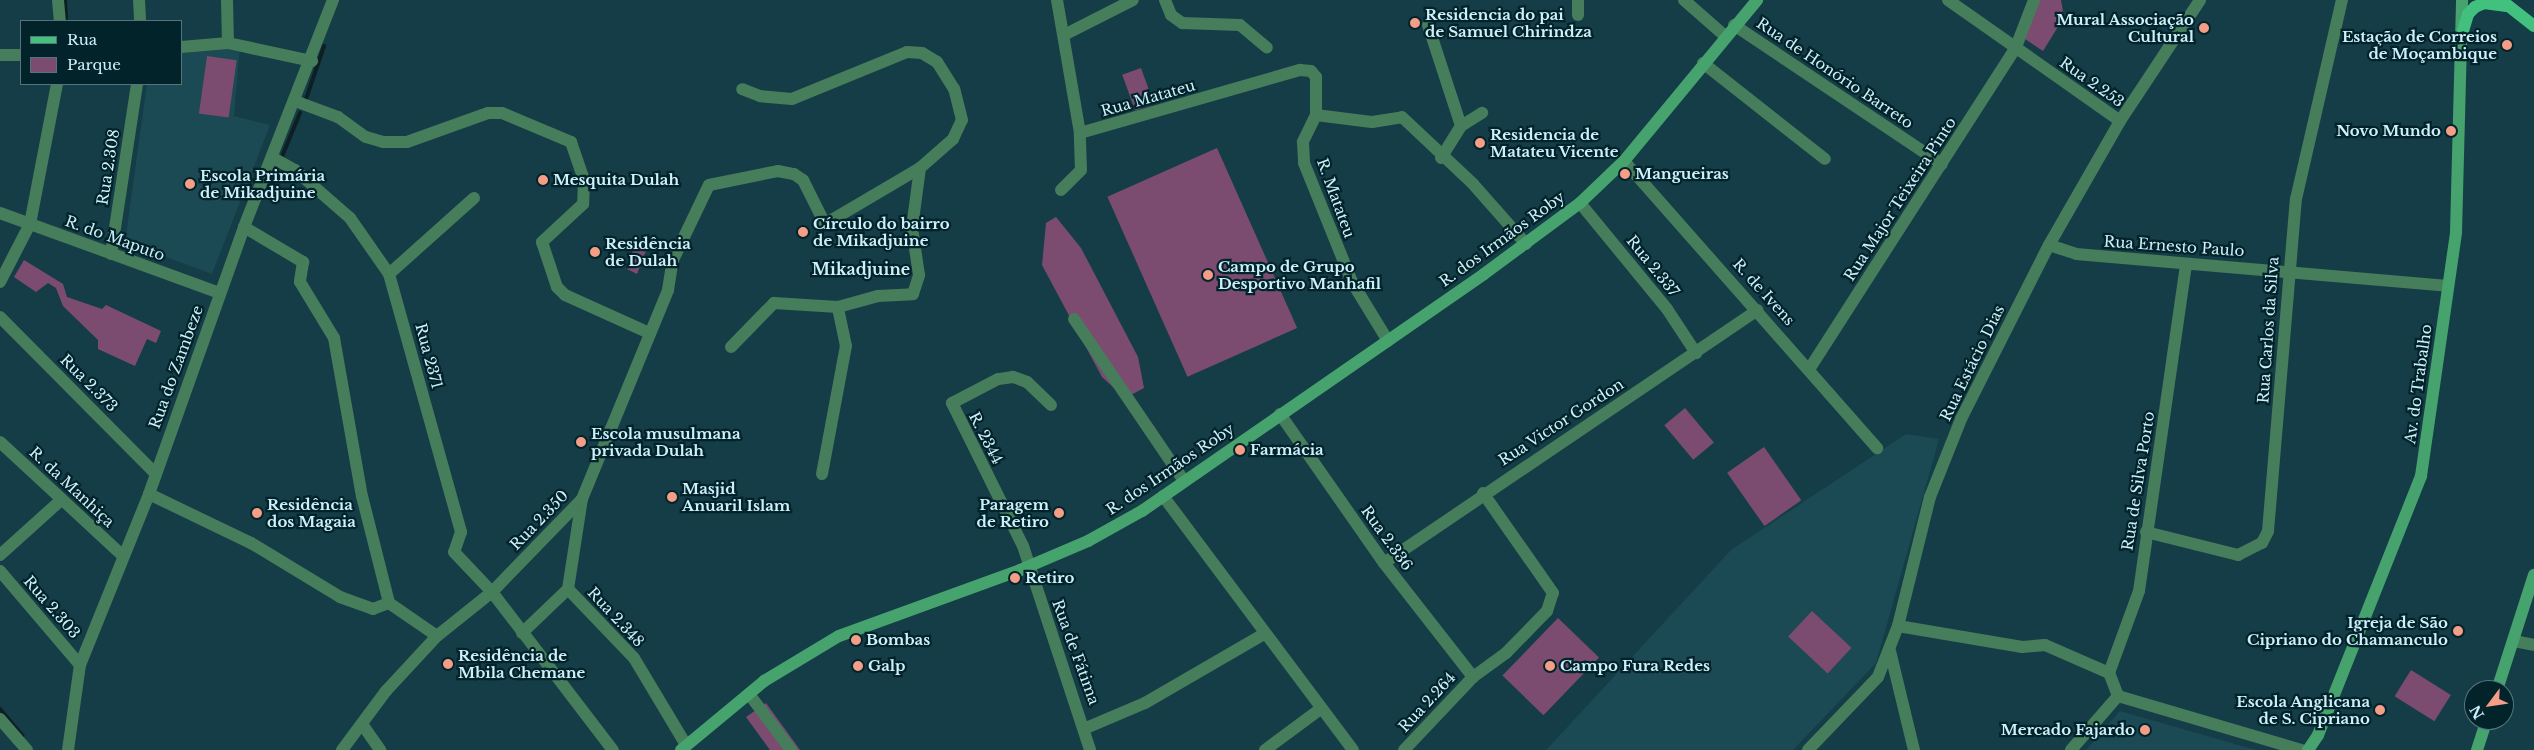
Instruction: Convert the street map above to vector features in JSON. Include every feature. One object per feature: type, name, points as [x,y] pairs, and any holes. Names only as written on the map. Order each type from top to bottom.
[{"type":"main road","points":[[2462,34],[2468,14],[2484,3],[2503,3],[2534,26]]},
{"type":"street","points":[[58,0],[60,20]]},
{"type":"street","points":[[138,0],[140,20]]},
{"type":"street","points":[[227,0],[228,43]]},
{"type":"street","name":"Rua do Zambeze","points":[[68,750],[80,665],[122,555],[149,494],[244,227],[275,159],[333,0]]},
{"type":"street","points":[[1057,0],[1080,133],[1081,170],[1061,190]]},
{"type":"street","points":[[1064,35],[1133,0]]},
{"type":"street","points":[[1165,0],[1171,15],[1182,23],[1240,25],[1267,48]]},
{"type":"street","points":[[1578,0],[1578,15]]},
{"type":"street","points":[[1684,0],[1726,36]]},
{"type":"street","name":"R. dos Irmãos Roby","points":[[684,748],[749,694],[839,636],[1028,566],[1088,541],[1163,496],[1388,341],[1526,244],[1580,203],[1621,164],[1734,25],[1757,0]]},
{"type":"street","name":"Rua 2.253","points":[[1948,0],[2120,121]]},
{"type":"street","name":"Rua Major Teixeira Pinto","points":[[1810,368],[2016,47],[2034,0]]},
{"type":"street","name":"Rua Estácio Dias","points":[[1808,750],[1878,677],[1890,651],[1898,626],[1930,497],[1961,419],[2049,245],[2120,121],[2200,0]]},
{"type":"street","name":"Rua Carlos da Silva","points":[[2146,532],[2238,555],[2262,543],[2272,519],[2288,270],[2296,199],[2342,0]]},
{"type":"street","name":"Av. do Trabalho","points":[[2308,750],[2318,735],[2420,476],[2448,286],[2461,144],[2462,0]]},
{"type":"street","points":[[1428,25],[1461,126]]},
{"type":"street","name":"Rua de Honório Barreto","points":[[1734,25],[1942,164]]},
{"type":"street","points":[[182,47],[228,43],[312,61]]},
{"type":"street","points":[[731,347],[774,303],[838,306],[878,296],[909,297],[918,289],[912,228],[920,168],[953,138],[962,120],[954,89],[937,62],[922,52],[907,52],[792,99],[760,96],[742,89]]},
{"type":"street","points":[[0,56],[20,55]]},
{"type":"street","points":[[1703,63],[1825,159]]},
{"type":"street","name":"Rua Matateu","points":[[1080,133],[1300,70],[1316,77],[1316,115]]},
{"type":"street","points":[[0,282],[30,224],[57,85]]},
{"type":"street","name":"Rua 2.308","points":[[111,254],[137,85]]},
{"type":"street","points":[[295,101],[383,142],[407,142],[488,113],[502,113],[570,142],[584,180],[583,204],[542,242],[557,287],[565,295],[647,332]]},
{"type":"street","points":[[1441,158],[1461,126],[1482,113]]},
{"type":"street","points":[[1316,115],[1372,122],[1402,117],[1441,158],[1473,184],[1526,244]]},
{"type":"street","name":"R. Matateu","points":[[1316,115],[1303,142],[1304,163],[1352,282],[1388,341]]},
{"type":"street","name":"Rua 2371","points":[[275,159],[295,170],[350,218],[389,274],[461,532],[454,552],[492,592]]},
{"type":"street","name":"R. de Ivens","points":[[1621,164],[1810,368],[1877,448]]},
{"type":"street","name":"Rua 2.350","points":[[342,750],[437,636],[492,592],[582,499],[647,332],[708,187],[778,171],[800,176],[825,224],[920,168]]},
{"type":"street","points":[[389,274],[474,198]]},
{"type":"street","name":"Rua 2.337","points":[[1580,203],[1667,309],[1696,353]]},
{"type":"street","name":"R. do Maputo","points":[[0,213],[220,293]]},
{"type":"street","points":[[244,227],[304,262],[300,282],[334,338],[362,496],[389,603],[437,636]]},
{"type":"street","name":"Rua Ernesto Paulo","points":[[2049,245],[2076,254],[2186,264],[2288,270],[2448,286]]},
{"type":"street","name":"Rua de Silva Porto","points":[[2109,673],[2139,591],[2186,264]]},
{"type":"street","points":[[822,474],[846,346],[838,306]]},
{"type":"street","name":"Rua Victor Gordon","points":[[1384,563],[1483,493],[1696,353],[1757,310]]},
{"type":"street","name":"Rua 2.373","points":[[0,317],[155,473]]},
{"type":"street","points":[[1074,319],[1184,481]]},
{"type":"street","name":"R. 2344","points":[[1028,566],[1023,546],[952,403],[998,379],[1014,377],[1027,382],[1051,405]]},
{"type":"street","name":"Rua 2.336","points":[[1280,414],[1384,563],[1473,677]]},
{"type":"street","name":"R. da Manhiça","points":[[0,442],[122,555]]},
{"type":"street","name":"Rua 2.264","points":[[1404,750],[1473,677],[1506,653],[1547,611],[1553,593],[1483,493]]},
{"type":"street","points":[[149,494],[251,543],[340,597],[373,609],[389,603]]},
{"type":"street","points":[[1163,496],[1319,710],[1332,717],[1353,750]]},
{"type":"street","name":"Rua 2.348","points":[[582,499],[568,589],[634,658],[684,748]]},
{"type":"street","points":[[0,556],[61,500]]},
{"type":"street","name":"Rua de Fátima","points":[[1028,566],[1086,728],[1090,750]]},
{"type":"street","name":"Rua 2.303","points":[[0,571],[80,665]]},
{"type":"street","points":[[2500,680],[2534,575]]},
{"type":"street","points":[[522,633],[568,589]]},
{"type":"street","points":[[492,592],[613,750]]},
{"type":"street","points":[[1898,626],[2022,647],[2046,645],[2109,673],[2118,696]]},
{"type":"street","points":[[1086,728],[1145,703],[1264,634]]},
{"type":"street","points":[[2514,640],[2534,645]]},
{"type":"street","points":[[1890,651],[1914,750]]},
{"type":"street","points":[[749,694],[791,750]]},
{"type":"street","points":[[2071,750],[2118,696]]},
{"type":"street","points":[[2118,696],[2302,750]]},
{"type":"street","points":[[1265,750],[1319,710]]},
{"type":"street","points":[[0,719],[27,750]]},
{"type":"street","points":[[362,724],[380,750]]},
{"type":"street","points":[[2477,750],[2484,730]]},
{"type":"shaded area","name":"Escola Primária de Mikadjuine","points":[[240,46],[234,116],[270,125],[212,274],[125,242],[147,85],[182,85],[182,50]]},
{"type":"shaded area","points":[[1906,434],[1939,439],[1876,663],[1793,750],[1546,750],[1731,550]]},
{"type":"shaded area","name":"Mercado Fajardo","points":[[2120,711],[2256,750],[2086,750]]},
{"type":"green space","points":[[2039,0],[2061,0],[2064,17],[2043,51],[2025,39]]},
{"type":"green space","points":[[207,56],[237,60],[229,118],[199,113]]},
{"type":"green space","points":[[1141,68],[1154,104],[1135,111],[1122,75]]},
{"type":"green space","name":"Campo de Grupo Desportivo Manhafil","points":[[1217,148],[1297,328],[1188,377],[1107,197]]},
{"type":"green space","points":[[1056,217],[1081,248],[1138,357],[1144,388],[1125,398],[1102,377],[1042,265],[1046,223]]},
{"type":"green space","points":[[636,240],[649,243],[637,274],[627,269]]},
{"type":"green space","points":[[24,260],[63,284],[67,297],[102,309],[106,305],[161,331],[156,343],[147,339],[135,366],[98,349],[98,340],[63,306],[56,288],[48,283],[36,292],[14,277]]},
{"type":"green space","points":[[1685,408],[1714,442],[1693,460],[1664,425]]},
{"type":"green space","points":[[1764,447],[1801,500],[1764,526],[1727,473]]},
{"type":"green space","points":[[1812,611],[1851,648],[1828,673],[1788,637]]},
{"type":"green space","name":"Campo Fura Redes","points":[[1558,618],[1599,658],[1543,715],[1502,676]]},
{"type":"green space","points":[[2411,670],[2451,695],[2434,721],[2395,696]]},
{"type":"green space","points":[[766,703],[800,750],[770,750],[746,717]]},
{"type":"waterway","points":[[65,0],[66,19]]},
{"type":"waterway","points":[[306,99],[324,46]]},
{"type":"waterway","points":[[281,159],[300,113]]},
{"type":"waterway","points":[[0,709],[23,736]]},
{"type":"place","name":"Residencia do pai de Samuel Chirindza","points":[[1415,23]]},
{"type":"place","name":"Mural Associação Cultural","points":[[2204,28]]},
{"type":"place","name":"Estação de Correios de Moçambique","points":[[2507,45]]},
{"type":"place","name":"Novo Mundo","points":[[2451,131]]},
{"type":"place","name":"Residencia de Matateu Vicente","points":[[1480,143]]},
{"type":"place","name":"Mangueiras","points":[[1625,174]]},
{"type":"place","name":"Mesquita Dulah","points":[[543,180]]},
{"type":"place","name":"Escola Primária de Mikadjuine","points":[[190,184]]},
{"type":"place","name":"Círculo do bairro de Mikadjuine","points":[[803,232]]},
{"type":"place","name":"Residência de Dulah","points":[[595,252]]},
{"type":"place","name":"Campo de Grupo Desportivo Manhafil","points":[[1208,275]]},
{"type":"place","name":"Escola musulmana privada Dulah","points":[[581,442]]},
{"type":"place","name":"Farmácia","points":[[1240,450]]},
{"type":"place","name":"Masjid Anuaril Islam","points":[[672,497]]},
{"type":"place","name":"Residência dos Magaia","points":[[257,513]]},
{"type":"place","name":"Paragem de Retiro","points":[[1059,513]]},
{"type":"place","name":"Retiro","points":[[1015,578]]},
{"type":"place","name":"Igreja de São Cipriano do Chamanculo","points":[[2458,631]]},
{"type":"place","name":"Bombas","points":[[856,640]]},
{"type":"place","name":"Residência de Mbila Chemane","points":[[448,664]]},
{"type":"place","name":"Galp","points":[[858,666]]},
{"type":"place","name":"Campo Fura Redes","points":[[1550,666]]},
{"type":"place","name":"Escola Anglicana de S. Cipriano","points":[[2380,710]]},
{"type":"place","name":"Mercado Fajardo","points":[[2145,730]]},
{"type":"district","name":"Mikadjuine","points":[[861,269]]}]
